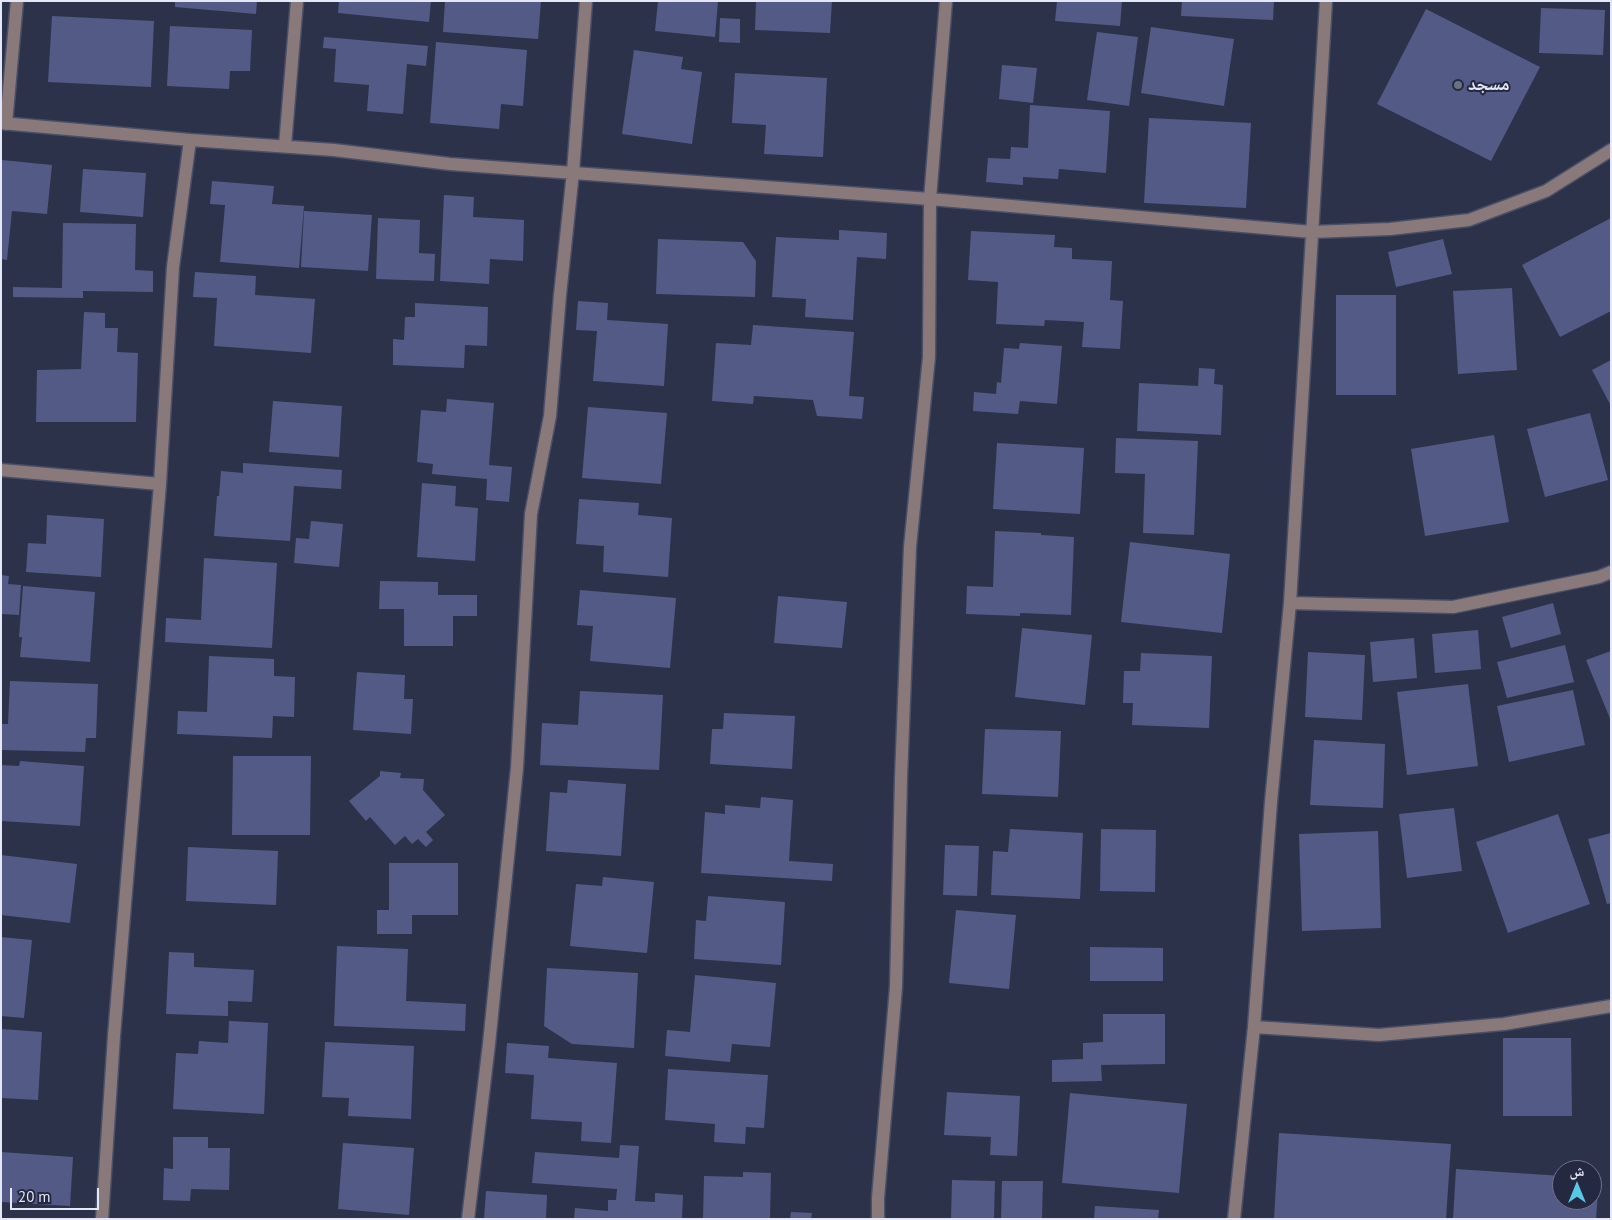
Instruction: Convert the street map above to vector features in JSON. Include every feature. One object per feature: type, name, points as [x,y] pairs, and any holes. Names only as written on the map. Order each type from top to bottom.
[{"type":"street","points":[[17,1],[4,124],[334,150],[450,164],[930,199],[1312,232],[1390,229],[1469,220],[1546,191],[1611,150]]},
{"type":"street","points":[[285,146],[298,1]]},
{"type":"street","points":[[468,1219],[489,1044],[517,768],[531,514],[550,416],[573,172],[586,1]]},
{"type":"street","points":[[878,1219],[878,1198],[896,987],[901,778],[910,547],[929,357],[930,199],[946,1]]},
{"type":"street","points":[[1234,1219],[1254,1027],[1271,802],[1290,603],[1326,1]]},
{"type":"street","points":[[102,1219],[114,1036],[160,484],[173,267],[190,140]]},
{"type":"street","points":[[1,470],[160,484]]},
{"type":"street","points":[[1290,603],[1453,607],[1599,577],[1611,572]]},
{"type":"street","points":[[1254,1027],[1379,1035],[1504,1024],[1611,1006]]},
{"type":"building","points":[[175,1],[257,1],[256,14],[175,7]]},
{"type":"building","points":[[339,1],[431,1],[429,22],[338,13]]},
{"type":"building","points":[[445,1],[541,1],[538,39],[443,32]]},
{"type":"building","points":[[658,1],[718,1],[715,37],[655,31]]},
{"type":"building","points":[[756,1],[832,1],[830,33],[755,30]]},
{"type":"building","points":[[1057,1],[1122,1],[1120,26],[1055,21]]},
{"type":"building","points":[[1182,1],[1274,1],[1273,20],[1181,16]]},
{"type":"building","points":[[1541,8],[1605,10],[1603,55],[1539,53]]},
{"type":"building","name":"مسجد","points":[[1426,9],[1540,67],[1491,161],[1377,104]]},
{"type":"building","points":[[52,16],[154,21],[151,87],[48,82]]},
{"type":"building","points":[[720,18],[740,19],[740,43],[719,42]]},
{"type":"building","points":[[170,26],[252,30],[250,71],[230,71],[229,89],[167,86]]},
{"type":"building","points":[[1151,27],[1234,39],[1224,106],[1141,93]]},
{"type":"building","points":[[1097,32],[1138,37],[1129,106],[1087,100]]},
{"type":"building","points":[[324,37],[428,46],[426,66],[407,64],[403,114],[367,111],[369,85],[334,82],[336,49],[323,48]]},
{"type":"building","points":[[436,42],[527,50],[523,106],[501,104],[499,129],[430,123]]},
{"type":"building","points":[[634,50],[683,57],[681,69],[702,72],[692,144],[622,134]]},
{"type":"building","points":[[1002,65],[1037,68],[1033,103],[999,99]]},
{"type":"building","points":[[735,73],[827,78],[823,157],[764,154],[766,125],[732,123]]},
{"type":"building","points":[[1030,105],[1110,111],[1106,173],[1059,169],[1058,179],[1023,177],[1023,185],[986,182],[988,158],[1010,159],[1011,147],[1028,148]]},
{"type":"building","points":[[1149,118],[1251,123],[1246,208],[1144,203]]},
{"type":"building","points":[[2,160],[52,165],[47,214],[12,211],[7,260],[1,259]]},
{"type":"building","points":[[83,169],[146,173],[143,217],[80,212]]},
{"type":"building","points":[[212,181],[274,186],[272,204],[304,206],[299,268],[220,262],[225,205],[210,204]]},
{"type":"building","points":[[444,195],[474,197],[473,217],[524,220],[523,261],[490,259],[489,284],[440,281]]},
{"type":"building","points":[[304,211],[372,215],[368,271],[301,267]]},
{"type":"building","points":[[378,218],[420,220],[419,253],[435,254],[434,281],[376,279]]},
{"type":"building","points":[[1611,218],[1611,311],[1560,337],[1522,265]]},
{"type":"building","points":[[63,223],[136,224],[135,270],[153,271],[153,292],[83,291],[83,298],[13,297],[13,287],[62,288]]},
{"type":"building","points":[[839,230],[887,233],[886,259],[857,257],[853,320],[805,317],[806,299],[772,297],[776,237],[839,240]]},
{"type":"building","points":[[971,231],[1055,235],[1054,247],[1072,248],[1072,259],[1112,261],[1110,300],[1123,301],[1120,349],[1082,347],[1084,322],[1045,320],[1044,326],[996,324],[998,282],[968,280]]},
{"type":"building","points":[[658,239],[743,242],[756,261],[755,297],[656,294]]},
{"type":"building","points":[[1443,239],[1452,274],[1396,287],[1388,252]]},
{"type":"building","points":[[195,272],[256,276],[255,295],[315,299],[311,353],[214,346],[217,298],[193,297]]},
{"type":"building","points":[[1512,288],[1517,370],[1458,374],[1453,291]]},
{"type":"building","points":[[1336,295],[1396,295],[1396,395],[1336,395]]},
{"type":"building","points":[[578,301],[608,303],[607,320],[668,324],[664,386],[593,381],[597,331],[576,330]]},
{"type":"building","points":[[415,303],[488,307],[487,346],[465,345],[464,368],[393,365],[393,339],[404,340],[405,317],[415,317]]},
{"type":"building","points":[[84,312],[105,313],[105,328],[118,328],[117,352],[138,353],[136,422],[36,422],[37,370],[81,369]]},
{"type":"building","points":[[753,325],[854,332],[849,396],[864,397],[862,419],[817,416],[813,400],[754,396],[753,404],[712,401],[716,343],[751,345]]},
{"type":"building","points":[[1020,343],[1062,346],[1057,404],[1020,401],[1018,414],[973,411],[974,392],[996,394],[997,382],[1001,383],[1004,348],[1019,349]]},
{"type":"building","points":[[1611,360],[1611,406],[1592,370]]},
{"type":"building","points":[[1199,368],[1215,369],[1214,384],[1223,385],[1221,435],[1137,431],[1139,383],[1198,386]]},
{"type":"building","points":[[447,399],[494,403],[489,465],[512,467],[509,502],[486,500],[487,479],[432,474],[433,464],[417,462],[421,410],[446,412]]},
{"type":"building","points":[[273,401],[342,406],[339,457],[269,452]]},
{"type":"building","points":[[588,407],[667,413],[661,484],[582,478]]},
{"type":"building","points":[[1590,413],[1608,480],[1545,497],[1527,429]]},
{"type":"building","points":[[1494,435],[1509,522],[1425,536],[1411,449]]},
{"type":"building","points":[[1116,438],[1198,441],[1194,535],[1143,533],[1145,474],[1115,473]]},
{"type":"building","points":[[997,443],[1084,448],[1080,514],[993,509]]},
{"type":"building","points":[[243,463],[342,470],[341,489],[294,486],[290,541],[214,536],[221,471],[243,473]]},
{"type":"building","points":[[422,483],[456,486],[455,506],[478,508],[475,561],[417,557]]},
{"type":"building","points":[[579,499],[639,503],[638,515],[672,518],[668,577],[603,572],[604,546],[576,544]]},
{"type":"building","points":[[47,515],[104,519],[101,577],[26,572],[28,543],[46,544]]},
{"type":"building","points":[[311,521],[343,524],[339,567],[294,563],[296,538],[309,539]]},
{"type":"building","points":[[995,531],[1074,537],[1071,615],[1020,613],[1020,616],[966,614],[967,586],[993,587]]},
{"type":"building","points":[[1130,542],[1230,554],[1222,633],[1121,622]]},
{"type":"building","points":[[204,558],[277,563],[272,648],[165,642],[166,618],[201,620]]},
{"type":"building","points":[[1,575],[9,576],[8,584],[21,585],[19,615],[1,614]]},
{"type":"building","points":[[380,581],[438,582],[438,595],[477,595],[477,616],[453,616],[453,646],[404,646],[404,609],[379,609]]},
{"type":"building","points":[[23,586],[95,592],[90,662],[20,657],[22,637],[19,637]]},
{"type":"building","points":[[580,590],[676,598],[670,668],[590,661],[593,626],[577,625]]},
{"type":"building","points":[[778,596],[847,602],[842,648],[774,643]]},
{"type":"building","points":[[1553,603],[1561,634],[1511,648],[1502,617]]},
{"type":"building","points":[[1022,628],[1092,635],[1085,705],[1015,697]]},
{"type":"building","points":[[1478,630],[1481,669],[1435,673],[1432,634]]},
{"type":"building","points":[[1414,638],[1417,678],[1373,682],[1370,642]]},
{"type":"building","points":[[1565,645],[1574,682],[1507,698],[1497,662]]},
{"type":"building","points":[[1611,651],[1611,721],[1586,660]]},
{"type":"building","points":[[1308,652],[1365,655],[1362,720],[1305,717]]},
{"type":"building","points":[[1141,653],[1212,656],[1209,728],[1132,725],[1133,703],[1123,703],[1124,671],[1140,671]]},
{"type":"building","points":[[209,656],[274,659],[274,676],[295,677],[294,717],[273,716],[272,738],[177,734],[178,711],[207,712]]},
{"type":"building","points":[[357,672],[405,675],[404,699],[413,699],[411,734],[353,730]]},
{"type":"building","points":[[10,681],[98,684],[96,738],[86,738],[85,752],[1,750],[1,724],[8,724]]},
{"type":"building","points":[[1468,684],[1478,766],[1407,775],[1397,692]]},
{"type":"building","points":[[1573,690],[1585,745],[1509,762],[1497,706]]},
{"type":"building","points":[[580,691],[663,695],[659,770],[540,765],[542,723],[578,725]]},
{"type":"building","points":[[724,713],[795,716],[792,769],[710,764],[712,729],[723,729]]},
{"type":"building","points":[[985,729],[1061,731],[1058,797],[982,794]]},
{"type":"building","points":[[1314,740],[1385,744],[1383,808],[1310,805]]},
{"type":"building","points":[[233,756],[311,756],[310,835],[232,835]]},
{"type":"building","points":[[20,761],[84,766],[80,826],[1,821],[1,765],[19,766]]},
{"type":"building","points":[[380,771],[401,773],[400,778],[424,779],[423,790],[445,815],[426,832],[433,840],[426,847],[418,839],[412,844],[405,836],[395,845],[370,817],[366,821],[349,801],[380,776]]},
{"type":"building","points":[[568,780],[626,784],[621,856],[546,851],[550,792],[567,793]]},
{"type":"building","points":[[761,797],[793,800],[789,861],[833,864],[832,881],[701,873],[705,812],[725,814],[725,805],[760,808]]},
{"type":"building","points":[[1454,808],[1462,871],[1407,878],[1399,814]]},
{"type":"building","points":[[1558,814],[1590,904],[1508,933],[1476,842]]},
{"type":"building","points":[[1010,829],[1083,833],[1080,899],[991,895],[993,851],[1008,852]]},
{"type":"building","points":[[1101,829],[1156,830],[1155,892],[1100,891]]},
{"type":"building","points":[[1378,831],[1381,928],[1302,931],[1299,834]]},
{"type":"building","points":[[1611,833],[1611,903],[1607,904],[1588,839]]},
{"type":"building","points":[[945,845],[979,846],[977,896],[943,895]]},
{"type":"building","points":[[188,847],[278,851],[276,905],[186,901]]},
{"type":"building","points":[[1,855],[77,864],[70,923],[1,915]]},
{"type":"building","points":[[389,863],[458,863],[458,915],[412,915],[412,934],[377,934],[377,910],[389,910]]},
{"type":"building","points":[[603,877],[654,882],[647,953],[570,946],[576,884],[602,886]]},
{"type":"building","points":[[708,896],[785,902],[781,965],[694,959],[696,920],[706,921]]},
{"type":"building","points":[[956,910],[1016,915],[1009,989],[949,983]]},
{"type":"building","points":[[1,937],[32,940],[24,1018],[1,1016]]},
{"type":"building","points":[[337,946],[408,949],[406,1001],[466,1004],[465,1031],[334,1026]]},
{"type":"building","points":[[1090,947],[1163,948],[1163,981],[1090,981]]},
{"type":"building","points":[[169,952],[194,953],[194,967],[254,970],[252,1002],[228,1001],[228,1016],[166,1014]]},
{"type":"building","points":[[547,968],[638,973],[634,1048],[572,1044],[544,1026]]},
{"type":"building","points":[[695,975],[776,983],[770,1047],[732,1044],[730,1062],[665,1056],[667,1030],[690,1032]]},
{"type":"building","points":[[1103,1014],[1165,1014],[1165,1064],[1101,1065],[1102,1081],[1052,1082],[1052,1060],[1083,1059],[1083,1043],[1103,1042]]},
{"type":"building","points":[[229,1021],[268,1023],[264,1114],[173,1109],[176,1053],[198,1054],[199,1041],[228,1043]]},
{"type":"building","points":[[1,1029],[42,1032],[38,1100],[1,1098]]},
{"type":"building","points":[[1503,1038],[1571,1038],[1572,1116],[1503,1116]]},
{"type":"building","points":[[325,1042],[414,1046],[411,1119],[348,1116],[349,1098],[322,1097]]},
{"type":"building","points":[[507,1043],[549,1046],[548,1058],[617,1063],[611,1143],[581,1141],[582,1122],[531,1119],[534,1075],[505,1073]]},
{"type":"building","points":[[668,1069],[768,1075],[764,1128],[746,1127],[745,1144],[714,1142],[715,1124],[665,1120]]},
{"type":"building","points":[[947,1092],[1020,1096],[1017,1156],[990,1155],[991,1137],[944,1135]]},
{"type":"building","points":[[1070,1093],[1187,1104],[1179,1193],[1062,1183]]},
{"type":"building","points":[[1279,1133],[1451,1144],[1446,1219],[1274,1219]]},
{"type":"building","points":[[173,1137],[208,1137],[208,1148],[230,1148],[229,1190],[191,1189],[190,1201],[163,1200],[164,1168],[173,1169]]},
{"type":"building","points":[[343,1143],[414,1148],[409,1215],[338,1209]]},
{"type":"building","points":[[620,1145],[639,1146],[635,1201],[655,1202],[655,1193],[683,1195],[682,1219],[574,1219],[575,1208],[608,1211],[608,1200],[616,1200],[617,1189],[532,1183],[535,1152],[619,1158]]},
{"type":"building","points":[[1,1152],[73,1157],[70,1206],[1,1202]]},
{"type":"building","points":[[1456,1169],[1552,1175],[1552,1210],[1597,1210],[1596,1219],[1453,1219]]},
{"type":"building","points":[[743,1172],[771,1173],[770,1219],[703,1219],[704,1176],[743,1177]]},
{"type":"building","points":[[952,1180],[995,1181],[994,1219],[951,1219]]},
{"type":"building","points":[[1002,1181],[1043,1181],[1042,1219],[1001,1219]]},
{"type":"building","points":[[486,1191],[547,1195],[546,1219],[484,1219]]},
{"type":"building","points":[[1095,1206],[1159,1210],[1158,1219],[1094,1219]]},
{"type":"building","points":[[791,1212],[812,1213],[811,1219],[790,1219]]},
{"type":"place","name":"مسجد","points":[[1458,85]]}]
